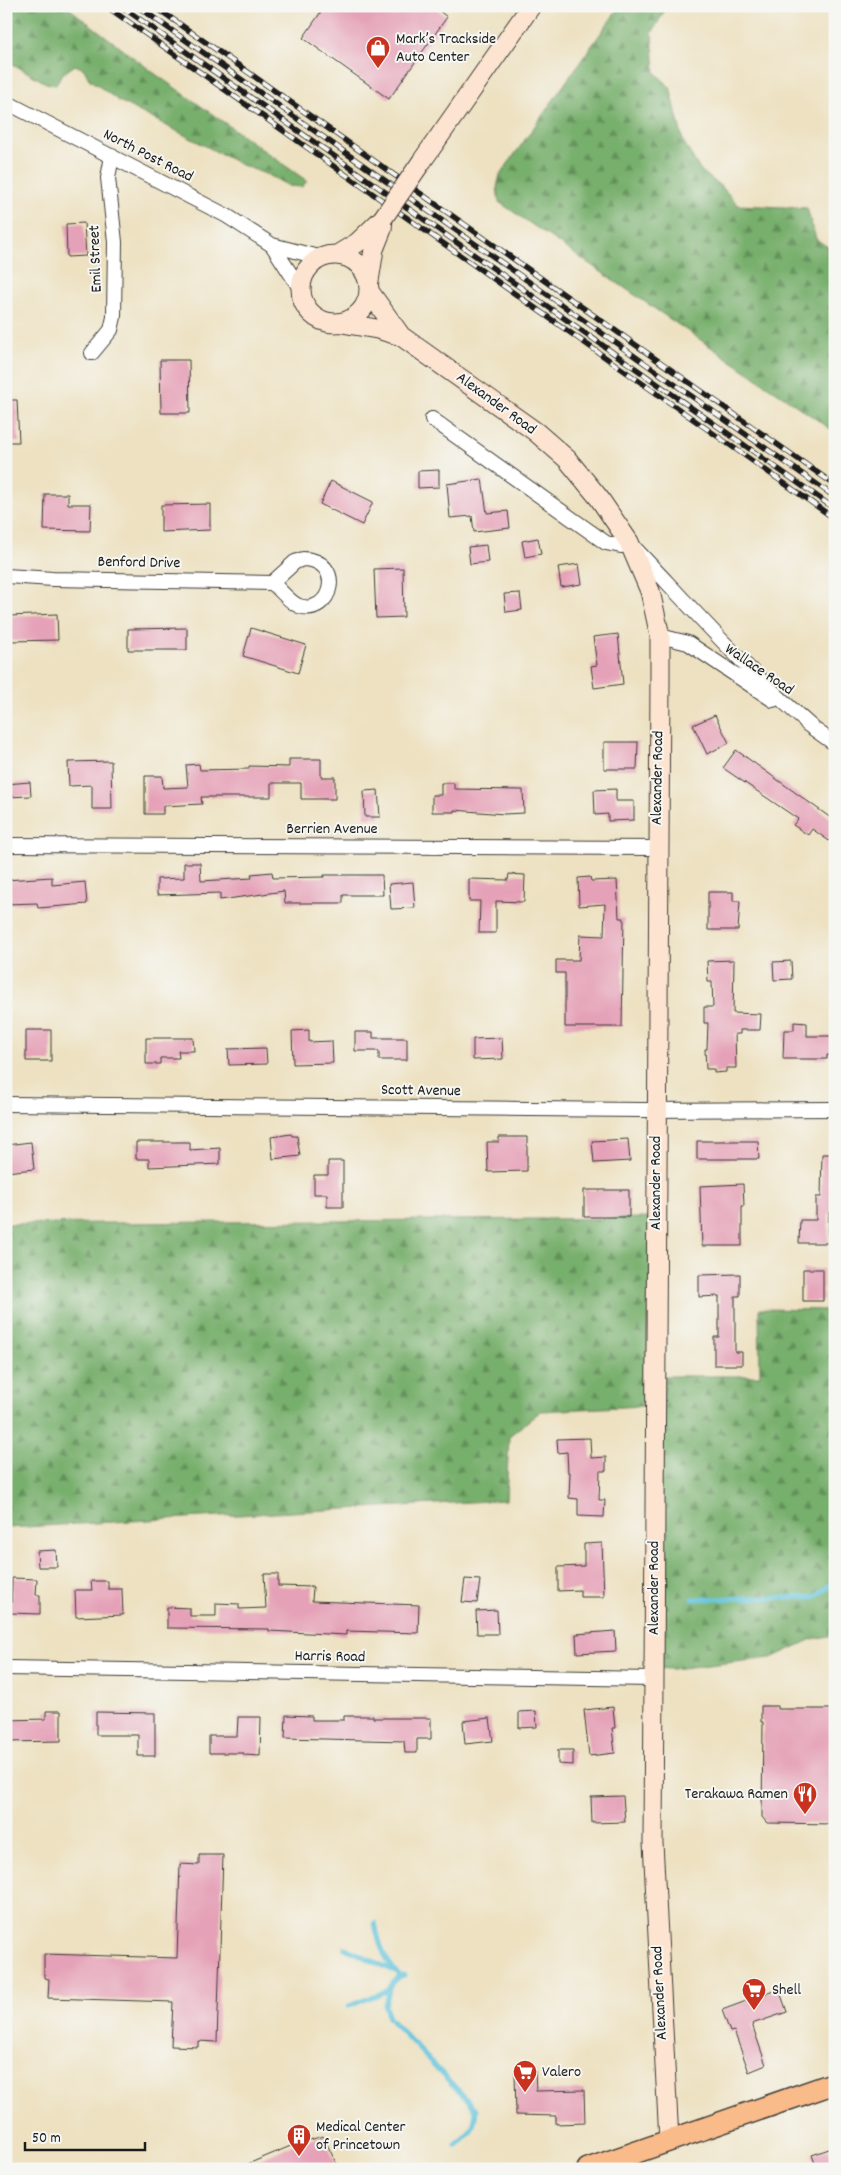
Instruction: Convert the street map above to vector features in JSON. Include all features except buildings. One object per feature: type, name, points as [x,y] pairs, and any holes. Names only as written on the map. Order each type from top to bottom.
[{"type":"main road","points":[[588,2169],[835,2083]]},
{"type":"street","points":[[384,218],[372,257],[367,302],[361,312],[352,319],[342,323],[324,321],[310,312],[303,302],[301,290],[307,271],[357,244],[384,218],[531,6]]},
{"type":"street","name":"North Post Road","points":[[6,102],[227,216],[272,245],[330,257]]},
{"type":"street","name":"Emil Street","points":[[92,353],[111,330],[114,317],[115,242],[108,178],[112,156]]},
{"type":"street","name":"North Post Road","points":[[272,245],[301,290]]},
{"type":"street","points":[[330,257],[345,256],[357,263],[366,274],[369,286]]},
{"type":"street","name":"Alexander Road","points":[[369,286],[401,336]]},
{"type":"street","name":"Alexander Road","points":[[342,323],[377,329],[401,336],[536,432],[555,448],[589,484],[629,542],[650,591],[660,636],[657,848],[653,1843],[669,2140]]},
{"type":"street","points":[[432,419],[606,543],[621,546],[629,542],[727,646],[786,705],[813,728]]},
{"type":"street","name":"Benford Drive","points":[[6,576],[62,580],[272,583]]},
{"type":"street","name":"Wallace Road","points":[[660,636],[688,643],[835,744]]},
{"type":"street","name":"Berrien Avenue","points":[[6,845],[657,848]]},
{"type":"street","name":"Scott Avenue","points":[[6,1104],[656,1110],[835,1109]]},
{"type":"street","name":"Harris Road","points":[[6,1668],[653,1679]]},
{"type":"green space","points":[[6,6],[66,6],[154,73],[307,181],[302,187],[289,186],[242,165],[119,101],[89,79],[84,69],[75,65],[61,75],[56,85],[46,83],[6,60]]},
{"type":"green space","points":[[620,6],[667,6],[652,33],[655,72],[670,87],[683,141],[700,170],[723,188],[738,205],[807,208],[816,239],[835,252],[835,432],[499,202],[497,187],[500,175]]},
{"type":"green space","points":[[652,1218],[651,1382],[642,1406],[541,1411],[509,1436],[506,1500],[6,1528],[6,1224]]},
{"type":"green space","points":[[759,1309],[835,1310],[835,1635],[812,1639],[771,1658],[672,1669],[653,1668],[655,1376],[760,1376]]},
{"type":"waterway","points":[[692,1599],[815,1597],[828,1587],[835,1577]]},
{"type":"waterway","points":[[375,1923],[383,1951],[390,1964],[400,1976]]},
{"type":"waterway","points":[[345,1948],[392,1970]]},
{"type":"waterway","points":[[349,2006],[389,1990],[393,1982],[404,1975]]},
{"type":"waterway","points":[[389,1990],[385,2006],[389,2018],[476,2109],[471,2130],[456,2145]]},
{"type":"railway","points":[[106,6],[835,519]]},
{"type":"railway","points":[[121,6],[835,509]]},
{"type":"railway","points":[[137,6],[835,497]]},
{"type":"railway","points":[[154,6],[835,485]]},
{"type":"place","name":"Mark’s Trackside Auto Center","points":[[378,69]]},
{"type":"place","name":"Terakawa Ramen","points":[[805,1815]]},
{"type":"place","name":"Shell","points":[[754,2011]]},
{"type":"place","name":"Valero","points":[[525,2093]]},
{"type":"place","name":"Medical Center of Princetown","points":[[299,2157]]}]
